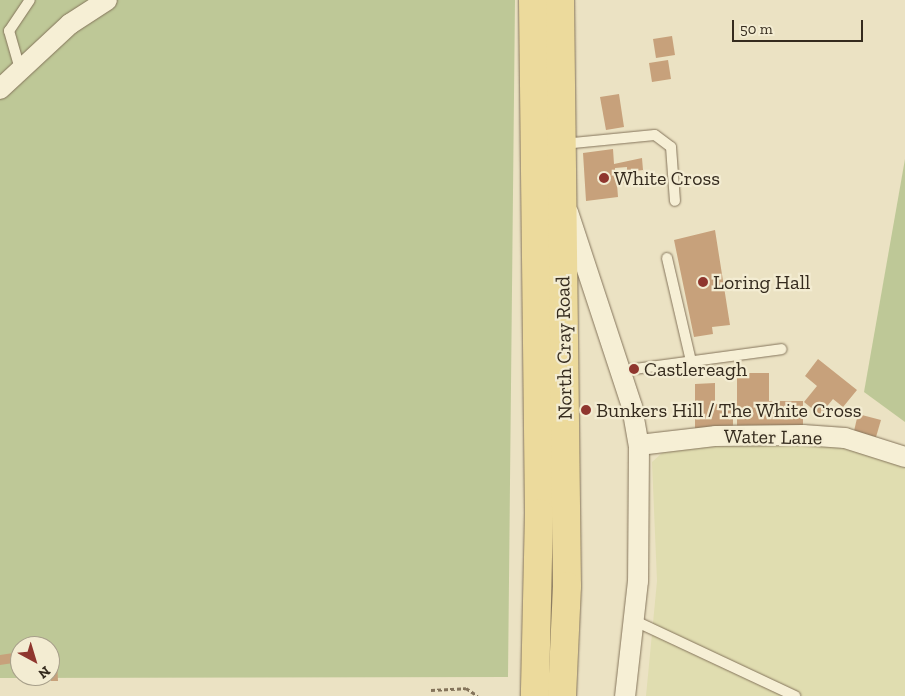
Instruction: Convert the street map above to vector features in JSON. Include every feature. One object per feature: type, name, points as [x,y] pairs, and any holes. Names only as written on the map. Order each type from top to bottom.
[{"type":"main road","name":"North Cray Road","points":[[533,0],[539,513],[535,696]]},
{"type":"main road","name":"North Cray Road","points":[[560,0],[566,576],[562,696]]},
{"type":"street","points":[[0,89],[70,24],[107,0]]},
{"type":"street","points":[[562,193],[632,407],[639,445],[635,620],[626,696]]},
{"type":"street","name":"Water Lane","points":[[639,445],[716,436],[803,435],[844,438],[905,457]]},
{"type":"lane","points":[[20,69],[9,31],[30,0]]},
{"type":"lane","points":[[562,144],[655,135],[671,148],[675,201]]},
{"type":"lane","points":[[666,258],[691,361]]},
{"type":"lane","points":[[620,371],[782,349]]},
{"type":"lane","points":[[635,620],[795,696]]},
{"type":"path","points":[[431,690],[466,688],[478,696]]},
{"type":"shaded area","points":[[802,437],[905,459],[905,696],[646,696],[657,581],[652,462],[672,444]]},
{"type":"green space","points":[[0,0],[515,0],[508,677],[60,678],[60,636],[10,636],[10,678],[0,678]]},
{"type":"green space","points":[[905,159],[905,422],[864,392]]},
{"type":"building","points":[[672,36],[675,55],[656,58],[653,39]]},
{"type":"building","points":[[668,60],[671,79],[652,82],[649,63]]},
{"type":"building","points":[[619,94],[624,127],[606,130],[600,97]]},
{"type":"building","name":"White Cross","points":[[613,149],[614,164],[642,158],[643,170],[627,172],[627,167],[615,168],[615,173],[624,172],[625,183],[617,184],[618,197],[586,201],[583,153]]},
{"type":"building","name":"Loring Hall","points":[[715,230],[730,325],[712,327],[713,334],[694,337],[674,240]]},
{"type":"building","points":[[818,359],[857,390],[843,407],[833,399],[820,415],[804,402],[817,386],[805,376]]},
{"type":"building","points":[[737,373],[769,373],[769,401],[803,401],[803,425],[737,426]]},
{"type":"building","points":[[715,383],[715,404],[733,404],[733,429],[695,429],[695,384]]},
{"type":"building","points":[[858,414],[881,420],[876,437],[854,431]]},
{"type":"building","points":[[10,654],[10,664],[0,665],[0,655]]},
{"type":"place","name":"White Cross","points":[[604,178]]},
{"type":"place","name":"Loring Hall","points":[[703,282]]},
{"type":"place","name":"Castlereagh","points":[[634,369]]},
{"type":"place","name":"Bunkers Hill / The White Cross","points":[[586,410]]}]
